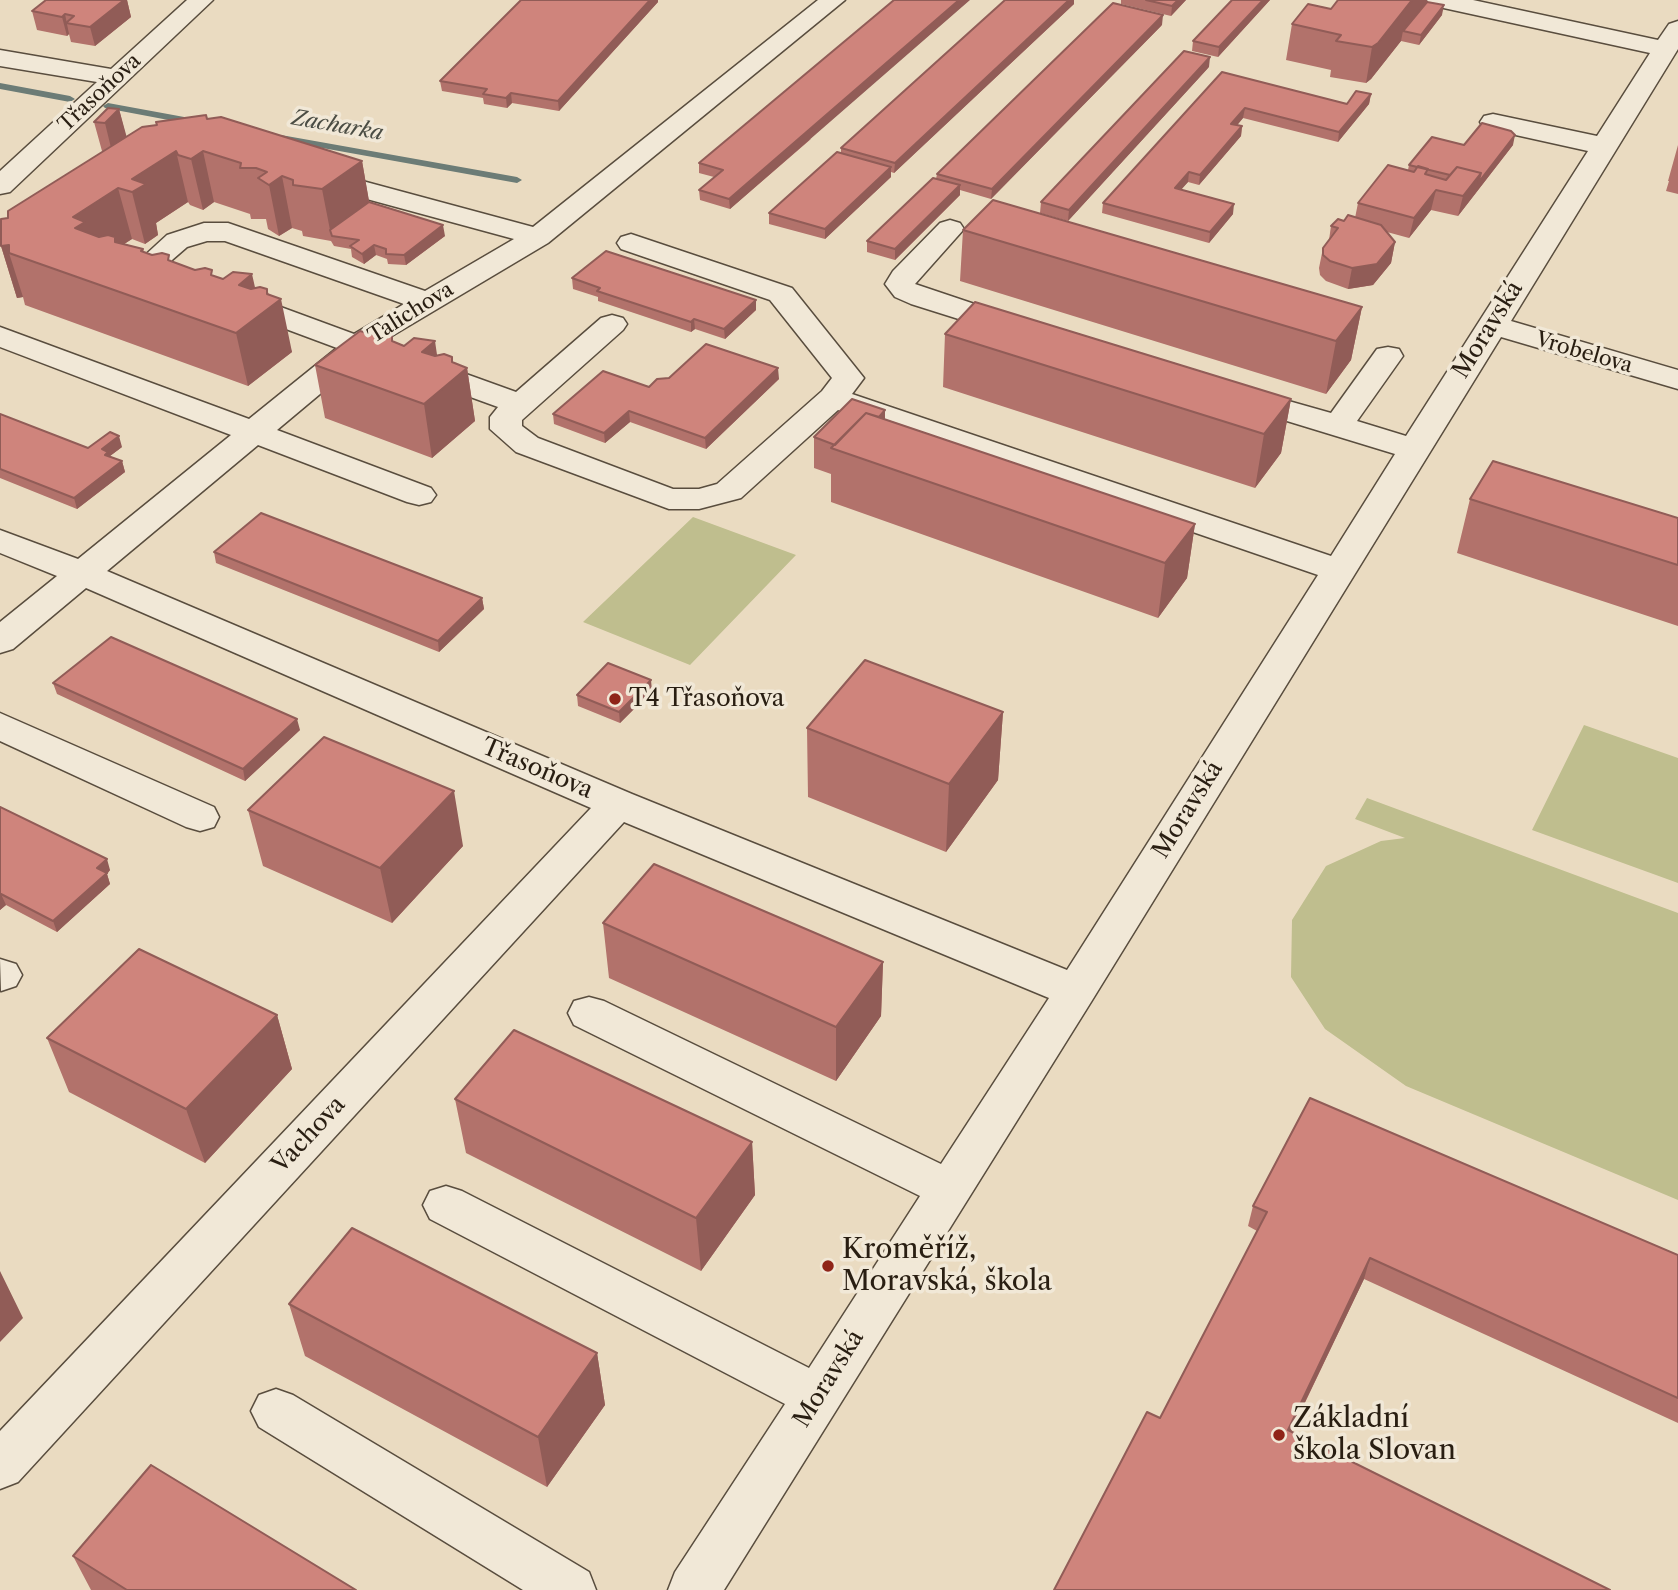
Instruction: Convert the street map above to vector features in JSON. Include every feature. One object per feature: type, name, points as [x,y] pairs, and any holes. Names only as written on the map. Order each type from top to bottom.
[{"type":"street","name":"Třasoňova","points":[[0,186],[201,0]]},
{"type":"street","name":"Talichova","points":[[0,641],[358,345],[538,237],[832,0]]},
{"type":"street","points":[[1439,0],[1672,39]]},
{"type":"street","name":"Moravská","points":[[694,1590],[1076,991],[1336,570],[1672,39]]},
{"type":"street","points":[[0,58],[116,78]]},
{"type":"street","points":[[1493,122],[1604,146]]},
{"type":"street","points":[[295,170],[538,237]]},
{"type":"street","points":[[950,229],[903,277],[900,284],[905,291],[1045,337]]},
{"type":"street","points":[[427,302],[228,232],[204,232],[177,241],[158,257],[156,265],[159,272],[167,277],[520,404]]},
{"type":"street","points":[[612,324],[506,416],[506,429],[527,445],[669,499],[699,499],[729,491],[833,398],[848,378],[781,294],[631,243]]},
{"type":"street","name":"Vrobelova","points":[[1491,326],[1678,380]]},
{"type":"street","points":[[0,336],[419,495]]},
{"type":"street","points":[[1338,425],[1388,356]]},
{"type":"street","points":[[1215,389],[1413,449]]},
{"type":"street","points":[[833,398],[1336,570]]},
{"type":"street","name":"Třasoňova","points":[[0,541],[83,574],[618,804],[1076,991]]},
{"type":"street","points":[[0,726],[200,817]]},
{"type":"street","name":"Vachova","points":[[0,1466],[618,804]]},
{"type":"street","points":[[589,1013],[949,1189]]},
{"type":"street","points":[[446,1205],[818,1397]]},
{"type":"street","points":[[276,1411],[570,1590]]},
{"type":"shaded area","points":[[693,517],[796,555],[690,665],[583,622]]},
{"type":"shaded area","points":[[1584,725],[1678,758],[1678,883],[1532,830]]},
{"type":"shaded area","points":[[1367,798],[1678,913],[1678,1200],[1406,1086],[1325,1029],[1291,977],[1292,920],[1326,866],[1381,841],[1405,838],[1355,819]]},
{"type":"building","points":[[46,0],[124,0],[90,27],[66,23],[74,16],[65,14],[62,17],[32,11]]},
{"type":"building","points":[[521,0],[650,0],[558,101],[511,93],[506,98],[483,94],[487,89],[440,81]]},
{"type":"building","points":[[894,0],[959,0],[729,199],[699,190],[723,170],[699,163]]},
{"type":"building","points":[[1005,0],[1069,0],[895,163],[841,148]]},
{"type":"building","points":[[1146,0],[1178,0],[1172,6]]},
{"type":"building","points":[[1232,0],[1263,0],[1219,47],[1193,41]]},
{"type":"building","points":[[1338,0],[1412,0],[1372,47],[1336,41],[1341,35],[1292,24],[1308,4],[1331,9]]},
{"type":"building","points":[[1427,2],[1444,5],[1421,35],[1403,31]]},
{"type":"building","points":[[1113,3],[1163,15],[992,189],[937,174]]},
{"type":"building","points":[[1184,51],[1210,57],[1069,210],[1041,202]]},
{"type":"building","points":[[1222,72],[1347,104],[1356,91],[1371,94],[1339,132],[1245,108],[1231,124],[1242,126],[1200,175],[1189,172],[1175,188],[1234,204],[1210,232],[1103,203]]},
{"type":"building","points":[[108,108],[119,109],[105,123],[94,122]]},
{"type":"building","points":[[206,115],[207,119],[221,117],[362,161],[322,189],[293,185],[293,180],[282,176],[269,185],[258,178],[267,172],[256,168],[240,168],[241,163],[203,151],[191,159],[178,155],[176,151],[132,179],[146,184],[132,192],[118,188],[73,217],[85,222],[75,228],[99,237],[115,237],[115,242],[143,249],[141,251],[152,255],[169,255],[168,260],[195,270],[212,270],[211,275],[223,279],[233,272],[252,274],[239,285],[251,289],[267,289],[267,294],[281,299],[236,333],[9,253],[9,245],[1,246],[1,219],[8,218],[8,211],[142,127],[157,125],[156,122]]},
{"type":"building","points":[[1482,123],[1511,131],[1515,135],[1478,183],[1481,173],[1457,167],[1450,175],[1409,165],[1432,137],[1464,145]]},
{"type":"building","points":[[837,152],[891,167],[825,229],[769,213]]},
{"type":"building","points":[[1388,165],[1414,172],[1418,166],[1428,169],[1425,174],[1446,180],[1457,167],[1481,173],[1463,196],[1436,190],[1414,218],[1358,203]]},
{"type":"building","points":[[933,178],[960,185],[895,249],[867,241]]},
{"type":"building","points":[[993,200],[1362,307],[1336,341],[963,230]]},
{"type":"building","points":[[369,202],[443,225],[404,255],[386,254],[386,249],[374,245],[362,254],[350,246],[359,240],[332,236],[330,230]]},
{"type":"building","points":[[1348,215],[1381,225],[1395,242],[1377,264],[1352,268],[1330,261],[1323,255],[1323,248],[1338,228],[1331,226],[1338,219],[1344,221]]},
{"type":"building","points":[[606,251],[756,300],[724,329],[694,319],[691,322],[597,291],[600,288],[572,278]]},
{"type":"building","points":[[975,302],[1291,399],[1264,434],[945,334]]},
{"type":"building","points":[[360,331],[375,335],[384,333],[392,336],[392,341],[404,346],[414,338],[435,341],[422,352],[435,356],[444,354],[452,357],[452,362],[467,368],[424,404],[315,365]]},
{"type":"building","points":[[706,344],[778,368],[705,438],[629,411],[604,433],[553,414],[603,371],[649,387],[657,379],[669,378]]},
{"type":"building","points":[[852,399],[885,410],[879,417],[866,413],[835,445],[814,437]]},
{"type":"building","points":[[866,413],[1195,524],[1165,563],[831,448]]},
{"type":"building","points":[[0,414],[88,448],[110,432],[119,436],[102,449],[108,452],[105,455],[122,461],[74,498],[0,469]]},
{"type":"building","points":[[1493,461],[1678,518],[1678,565],[1470,499]]},
{"type":"building","points":[[261,513],[482,598],[438,641],[214,552]]},
{"type":"building","points":[[111,637],[297,719],[243,769],[53,683]]},
{"type":"building","points":[[865,660],[1003,712],[949,784],[807,728]]},
{"type":"building","name":"T4 Třasoňova","points":[[608,663],[651,680],[619,712],[577,695]]},
{"type":"building","points":[[324,737],[454,791],[380,868],[248,810]]},
{"type":"building","points":[[0,807],[107,859],[97,868],[107,873],[53,921],[1,894],[0,896]]},
{"type":"building","points":[[654,864],[883,962],[836,1027],[603,923]]},
{"type":"building","points":[[139,949],[277,1015],[186,1109],[47,1038]]},
{"type":"building","points":[[514,1030],[752,1142],[696,1218],[455,1099]]},
{"type":"building","points":[[1310,1098],[1678,1255],[1678,1398],[1370,1258],[1288,1430],[1610,1590],[1054,1590],[1147,1412],[1160,1418],[1267,1212],[1253,1206]]},
{"type":"building","points":[[352,1228],[597,1353],[538,1437],[289,1304]]},
{"type":"building","points":[[151,1465],[356,1590],[127,1590],[73,1556]]},
{"type":"waterway","name":"Zacharka","points":[[0,86],[70,99]]},
{"type":"waterway","name":"Zacharka","points":[[108,106],[195,122]]},
{"type":"waterway","name":"Zacharka","points":[[281,138],[517,180]]},
{"type":"place","name":"T4 Třasoňova","points":[[615,699]]},
{"type":"place","name":"Kroměříž, Moravská, škola","points":[[828,1266]]},
{"type":"place","name":"Základní škola Slovan","points":[[1279,1435]]}]
